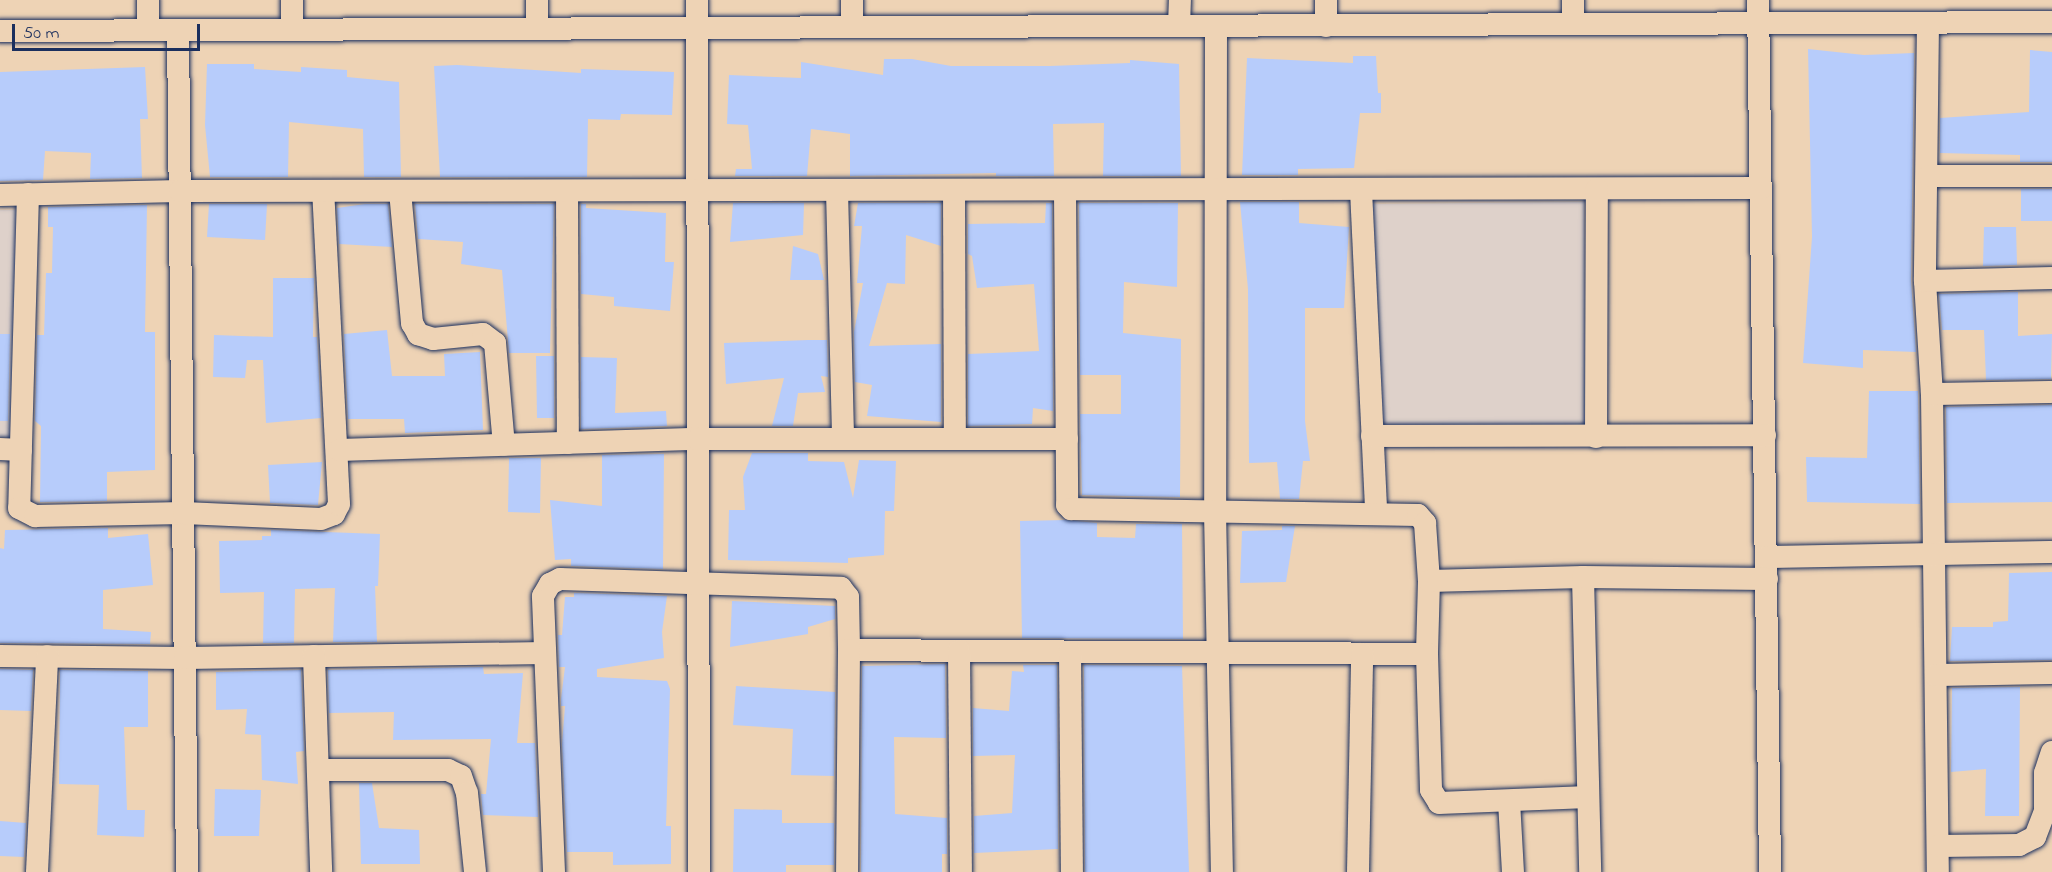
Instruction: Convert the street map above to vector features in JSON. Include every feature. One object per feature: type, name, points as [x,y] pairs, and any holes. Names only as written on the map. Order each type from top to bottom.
[{"type":"street","points":[[148,0],[148,30]]},
{"type":"street","points":[[292,0],[292,30]]},
{"type":"street","points":[[537,0],[537,29]]},
{"type":"street","points":[[697,0],[699,872]]},
{"type":"street","points":[[852,0],[852,27]]},
{"type":"street","points":[[1179,26],[1180,0]]},
{"type":"street","points":[[1326,0],[1326,26]]},
{"type":"street","points":[[1573,0],[1573,24]]},
{"type":"street","points":[[1758,0],[1770,872]]},
{"type":"street","points":[[0,31],[2052,22]]},
{"type":"street","points":[[1928,23],[1929,176],[1925,281],[1932,394],[1938,872]]},
{"type":"street","points":[[1216,26],[1215,511],[1221,653],[1222,872]]},
{"type":"street","points":[[178,30],[187,872]]},
{"type":"street","points":[[1929,176],[2052,176]]},
{"type":"street","points":[[0,195],[323,190],[1216,191],[1761,188]]},
{"type":"street","points":[[1596,437],[1597,189]]},
{"type":"street","points":[[28,194],[11,450],[19,508],[26,514],[184,513],[321,519],[334,514],[339,504],[339,450],[323,190]]},
{"type":"street","points":[[400,190],[412,323],[418,334],[433,339],[483,334],[495,343],[504,445]]},
{"type":"street","points":[[837,190],[843,439]]},
{"type":"street","points":[[954,190],[955,439]]},
{"type":"street","points":[[1065,190],[1067,505],[1071,509],[1418,515],[1425,523],[1430,581],[1427,654],[1431,790],[1439,803],[1588,796]]},
{"type":"street","points":[[1361,190],[1376,514]]},
{"type":"street","points":[[567,191],[568,443]]},
{"type":"street","points":[[1925,281],[2052,278]]},
{"type":"street","points":[[1932,394],[2052,392]]},
{"type":"street","points":[[1372,435],[1596,437],[1765,435]]},
{"type":"street","points":[[339,450],[698,439],[1067,439]]},
{"type":"street","points":[[1430,581],[1582,577],[1767,568],[1933,554],[2052,552]]},
{"type":"street","points":[[1582,577],[1590,872]]},
{"type":"street","points":[[554,872],[543,596],[550,584],[560,579],[841,588],[848,597],[847,872]]},
{"type":"street","points":[[849,650],[1427,654]]},
{"type":"street","points":[[959,651],[961,872]]},
{"type":"street","points":[[1071,652],[1072,872]]},
{"type":"street","points":[[0,656],[185,658],[545,653]]},
{"type":"street","points":[[1359,872],[1362,654]]},
{"type":"street","points":[[37,872],[47,656]]},
{"type":"street","points":[[314,656],[321,872]]},
{"type":"street","points":[[1936,675],[2052,673]]},
{"type":"street","points":[[1938,846],[2019,845],[2035,837],[2045,811],[2045,773],[2052,752]]},
{"type":"street","points":[[318,770],[448,770],[461,776],[467,793],[475,872]]},
{"type":"street","points":[[1509,801],[1513,872]]},
{"type":"shaded area","points":[[1584,202],[1585,433],[1377,428],[1370,204]]},
{"type":"shaded area","points":[[0,210],[22,210],[19,437],[0,437]]},
{"type":"building","points":[[1808,49],[1864,55],[1914,53],[1911,281],[1916,352],[1863,350],[1863,368],[1803,363],[1812,237]]},
{"type":"building","points":[[2030,50],[2052,52],[2052,162],[2020,162],[2020,155],[1940,153],[1940,118],[2029,112]]},
{"type":"building","points":[[1353,56],[1376,56],[1378,93],[1381,93],[1381,113],[1360,113],[1354,168],[1298,169],[1298,175],[1242,175],[1247,58],[1353,63]]},
{"type":"building","points":[[884,59],[912,59],[951,66],[1050,66],[1130,63],[1130,60],[1179,64],[1181,176],[1103,176],[1104,123],[1053,124],[1054,176],[996,176],[996,173],[850,176],[850,134],[811,129],[807,176],[735,176],[736,169],[752,169],[748,125],[727,124],[729,75],[801,78],[801,62],[883,75]]},
{"type":"building","points":[[207,64],[254,64],[254,69],[301,72],[301,67],[347,70],[347,77],[399,82],[401,177],[364,177],[363,129],[289,122],[288,177],[210,177],[205,125]]},
{"type":"building","points":[[457,65],[581,73],[581,69],[674,72],[672,115],[621,114],[620,120],[588,119],[587,177],[440,177],[434,66]]},
{"type":"building","points":[[145,67],[148,119],[140,119],[142,178],[90,179],[91,153],[45,151],[43,180],[0,181],[0,72]]},
{"type":"building","points":[[2021,189],[2052,189],[2052,221],[2021,221]]},
{"type":"building","points":[[1240,202],[1299,202],[1299,223],[1349,227],[1344,308],[1305,308],[1305,421],[1310,461],[1303,461],[1299,499],[1280,499],[1277,462],[1249,463],[1248,289]]},
{"type":"building","points":[[733,203],[804,203],[803,235],[730,242]]},
{"type":"building","points":[[858,203],[941,203],[941,246],[906,235],[905,284],[887,283],[869,346],[941,344],[941,422],[867,416],[872,385],[855,382],[854,332],[863,283],[857,283],[862,226],[854,226]]},
{"type":"building","points":[[1046,203],[1052,203],[1053,411],[1033,408],[1032,424],[968,426],[968,354],[1039,351],[1034,284],[977,288],[972,256],[968,254],[968,224],[1045,223]]},
{"type":"building","points":[[1079,203],[1178,203],[1177,287],[1124,282],[1123,333],[1181,339],[1180,497],[1082,495],[1080,414],[1121,414],[1121,375],[1080,375]]},
{"type":"building","points":[[209,204],[267,204],[265,240],[207,237]]},
{"type":"building","points":[[388,204],[392,247],[339,244],[337,208]]},
{"type":"building","points":[[415,204],[554,204],[550,353],[509,353],[502,270],[461,264],[463,242],[418,239]]},
{"type":"building","points":[[581,204],[586,204],[586,208],[666,213],[665,262],[674,262],[670,311],[614,306],[614,297],[581,294]]},
{"type":"building","points":[[147,205],[145,332],[155,332],[155,470],[107,472],[107,501],[40,502],[41,426],[35,421],[37,335],[44,335],[46,273],[52,273],[53,227],[48,227],[48,207]]},
{"type":"building","points":[[1984,227],[2016,227],[2017,265],[1983,266]]},
{"type":"building","points":[[793,246],[818,254],[824,280],[790,280]]},
{"type":"building","points":[[273,278],[314,278],[313,337],[317,337],[321,418],[266,423],[263,360],[247,360],[245,378],[213,377],[214,335],[273,337]]},
{"type":"building","points":[[2018,292],[2018,336],[2052,334],[2051,379],[1986,380],[1984,330],[1942,330],[1939,294]]},
{"type":"building","points":[[387,330],[392,376],[445,376],[444,354],[480,352],[483,430],[405,433],[404,419],[348,419],[344,334]]},
{"type":"building","points":[[0,334],[10,334],[8,421],[0,421]]},
{"type":"building","points":[[827,340],[828,377],[821,376],[825,392],[798,393],[793,426],[772,426],[784,378],[726,384],[724,343]]},
{"type":"building","points":[[536,356],[554,356],[554,418],[537,418]]},
{"type":"building","points":[[581,357],[617,358],[615,413],[666,411],[667,426],[581,429]]},
{"type":"building","points":[[1869,391],[1918,391],[1920,504],[1807,502],[1806,457],[1867,458]]},
{"type":"building","points":[[2052,405],[2052,502],[1947,503],[1946,407]]},
{"type":"building","points":[[752,453],[808,453],[808,461],[844,462],[853,498],[859,460],[896,461],[894,511],[885,511],[884,555],[848,558],[848,563],[728,560],[729,510],[745,510],[743,477]]},
{"type":"building","points":[[664,454],[663,569],[571,566],[571,559],[555,560],[550,500],[602,506],[602,455]]},
{"type":"building","points":[[509,458],[541,458],[540,513],[508,512]]},
{"type":"building","points":[[322,462],[318,505],[270,503],[268,465]]},
{"type":"building","points":[[1065,520],[1097,523],[1097,537],[1135,538],[1136,524],[1182,524],[1183,639],[1022,638],[1020,521]]},
{"type":"building","points":[[1282,526],[1295,526],[1286,582],[1240,583],[1242,531],[1282,530]]},
{"type":"building","points":[[108,528],[108,538],[148,534],[153,585],[103,590],[103,629],[151,632],[150,644],[0,643],[0,548],[4,549],[5,530]]},
{"type":"building","points":[[271,530],[380,534],[378,586],[375,586],[377,642],[333,642],[335,588],[295,589],[294,643],[263,643],[264,592],[220,593],[219,541],[262,540],[262,536],[271,536]]},
{"type":"building","points":[[2052,572],[2052,660],[1950,661],[1952,627],[1993,627],[1993,622],[2008,621],[2009,573]]},
{"type":"building","points":[[574,593],[667,596],[662,632],[664,658],[597,669],[597,677],[667,681],[670,689],[666,826],[671,826],[671,864],[613,865],[613,852],[567,852],[562,744],[565,706],[561,706],[565,667],[559,667],[558,635],[562,635],[565,597],[574,597]]},
{"type":"building","points":[[732,601],[835,606],[835,619],[808,627],[808,634],[730,647]]},
{"type":"building","points":[[945,664],[946,738],[894,737],[895,814],[947,818],[947,854],[942,854],[942,872],[861,872],[862,666]]},
{"type":"building","points":[[1023,665],[1057,665],[1058,849],[974,853],[974,816],[1012,813],[1015,755],[973,756],[973,708],[1009,711],[1012,671],[1024,672]]},
{"type":"building","points":[[1084,665],[1182,666],[1189,872],[1085,872]]},
{"type":"building","points":[[483,667],[484,674],[523,673],[517,743],[535,743],[538,817],[483,815],[481,794],[486,794],[491,739],[393,740],[394,712],[329,713],[328,670]]},
{"type":"building","points":[[0,669],[33,670],[31,711],[0,710]]},
{"type":"building","points":[[60,670],[148,671],[148,727],[124,727],[127,810],[145,810],[144,837],[97,835],[99,785],[59,784]]},
{"type":"building","points":[[301,670],[304,751],[296,752],[298,784],[262,780],[261,735],[245,734],[247,709],[216,710],[216,672]]},
{"type":"building","points":[[736,686],[835,692],[834,776],[791,775],[793,729],[733,725]]},
{"type":"building","points":[[2020,687],[2019,816],[1985,816],[1986,769],[1951,772],[1952,688]]},
{"type":"building","points":[[359,783],[372,783],[379,828],[419,830],[420,864],[361,864]]},
{"type":"building","points":[[215,789],[261,790],[259,836],[214,836]]},
{"type":"building","points":[[734,809],[782,810],[782,823],[834,823],[834,865],[786,865],[786,872],[733,872]]},
{"type":"building","points":[[0,821],[26,823],[24,857],[0,856]]}]
